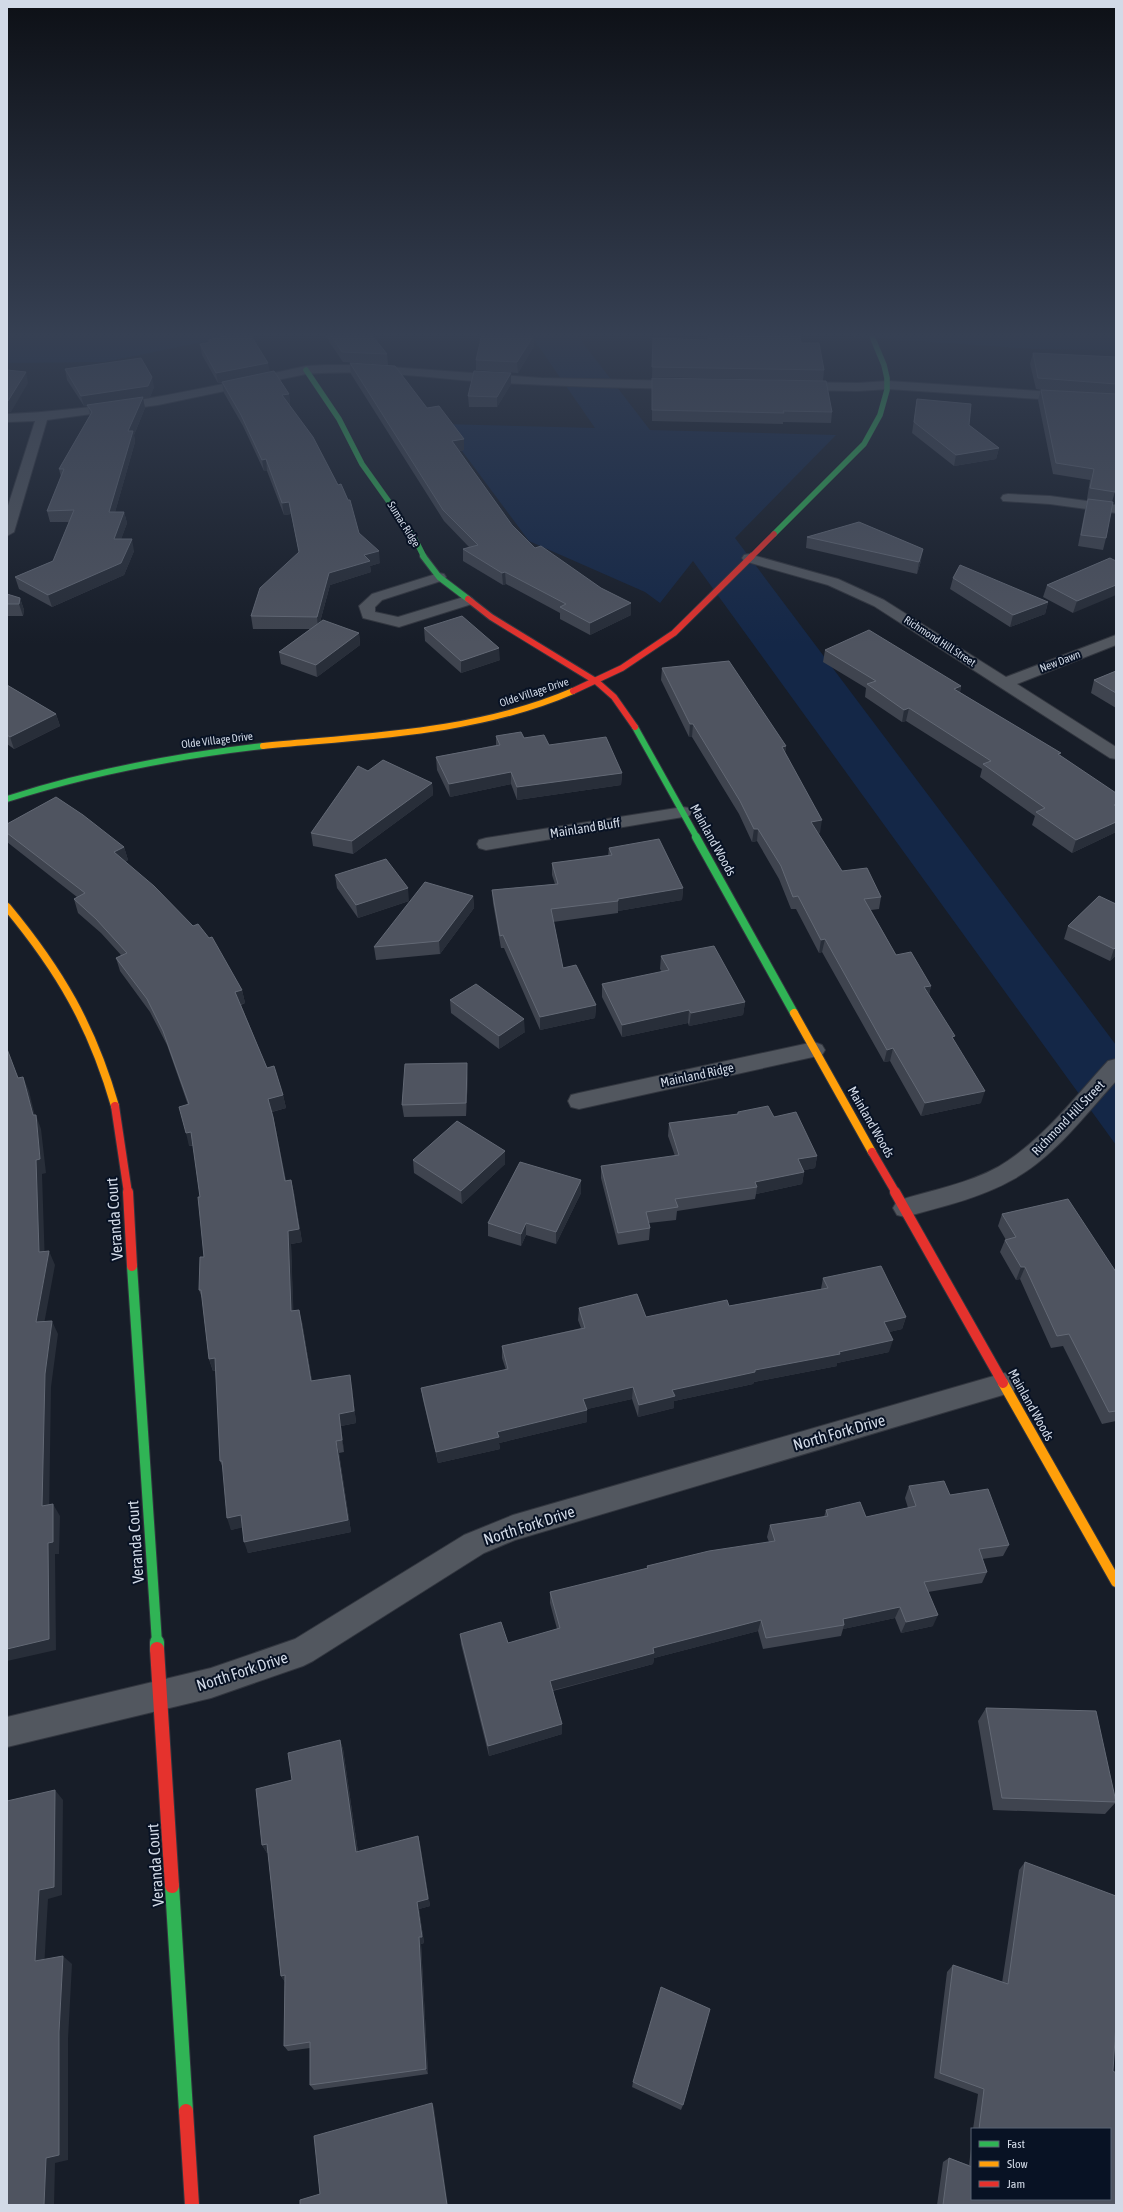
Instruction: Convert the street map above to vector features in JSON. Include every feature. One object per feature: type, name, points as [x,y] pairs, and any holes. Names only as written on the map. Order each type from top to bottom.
[{"type":"street","points":[[7,532],[36,437]]},
{"type":"street","name":"Sumac Ridge","points":[[348,437],[362,464],[414,537],[425,559],[439,577],[491,617],[597,682]]},
{"type":"street","name":"Olde Village Drive","points":[[7,799],[103,770],[203,752],[414,732],[460,725],[544,703],[597,682],[645,656],[674,634],[864,444],[868,437]]},
{"type":"street","points":[[1008,498],[1050,500],[1116,509]]},
{"type":"street","name":"Richmond Hill Street","points":[[749,558],[791,569],[856,592],[900,615],[1116,754]]},
{"type":"street","points":[[439,577],[377,597],[366,606],[368,615],[384,620],[399,622],[467,600]]},
{"type":"street","name":"New Dawn","points":[[1004,683],[1116,640]]},
{"type":"street","name":"Mainland Woods","points":[[597,682],[614,697],[628,715],[814,1050],[1116,1582]]},
{"type":"street","name":"Mainland Bluff","points":[[486,844],[683,812]]},
{"type":"street","name":"Veranda Court","points":[[7,907],[46,954],[62,978],[90,1032],[100,1058],[117,1113],[127,1179],[192,2205]]},
{"type":"street","name":"Mainland Ridge","points":[[579,1101],[814,1050]]},
{"type":"street","name":"Richmond Hill Street","points":[[905,1208],[967,1190],[1006,1173],[1045,1144],[1116,1067]]},
{"type":"street","name":"North Fork Drive","points":[[7,1732],[211,1683],[303,1651],[474,1544],[513,1528],[1004,1384]]},
{"type":"shaded area","points":[[452,437],[834,437],[735,538],[1116,1045],[1116,1145],[693,561],[660,603],[645,592],[529,541]]},
{"type":"building","points":[[77,437],[131,437],[109,512],[124,512],[114,539],[132,539],[121,563],[48,595],[15,577],[53,561],[74,510],[47,511],[64,469],[59,469]]},
{"type":"building","points":[[251,437],[313,437],[338,485],[341,484],[348,500],[350,500],[359,533],[379,551],[364,555],[370,561],[329,573],[317,617],[251,616],[260,588],[299,552],[289,502],[282,503],[266,459],[262,460]]},
{"type":"building","points":[[397,437],[463,437],[464,439],[452,441],[512,525],[535,548],[541,546],[601,588],[631,603],[590,623],[560,607],[566,604],[505,572],[502,573],[463,549],[478,545],[443,510]]},
{"type":"building","points":[[933,437],[985,437],[999,448],[956,455]]},
{"type":"building","points":[[1051,437],[1116,437],[1115,492],[1090,488],[1094,469],[1056,463]]},
{"type":"building","points":[[1088,499],[1113,502],[1106,538],[1081,535]]},
{"type":"building","points":[[859,522],[923,549],[919,562],[807,537]]},
{"type":"building","points":[[1110,558],[1116,561],[1116,585],[1077,601],[1047,585]]},
{"type":"building","points":[[960,565],[1048,602],[1013,615],[953,578]]},
{"type":"building","points":[[7,594],[20,598],[19,604],[7,604]]},
{"type":"building","points":[[462,616],[499,648],[461,661],[424,628]]},
{"type":"building","points":[[323,620],[359,633],[316,665],[279,652]]},
{"type":"building","points":[[869,630],[961,686],[954,689],[1061,753],[1058,754],[1116,793],[1116,804],[1114,805],[1116,806],[1116,822],[1076,840],[1036,812],[1045,808],[983,764],[991,761],[909,708],[904,710],[867,684],[876,681],[825,650]]},
{"type":"building","points":[[729,661],[786,746],[782,747],[822,820],[811,822],[842,871],[867,868],[881,897],[864,899],[896,955],[911,952],[931,986],[924,987],[955,1036],[952,1037],[985,1091],[925,1103],[893,1048],[887,1050],[825,939],[821,940],[798,896],[793,897],[781,866],[758,829],[754,829],[740,801],[693,724],[690,724],[662,668]]},
{"type":"building","points":[[1116,671],[1116,693],[1094,680]]},
{"type":"building","points":[[7,685],[56,714],[10,737],[7,735]]},
{"type":"building","points":[[521,732],[524,738],[544,735],[549,745],[606,737],[622,773],[517,787],[511,772],[449,784],[436,757],[500,745],[496,736]]},
{"type":"building","points":[[383,760],[432,783],[352,841],[311,833],[358,766],[368,771]]},
{"type":"building","points":[[56,797],[83,815],[124,847],[114,852],[154,886],[193,926],[198,924],[209,938],[212,937],[242,990],[235,992],[267,1068],[274,1066],[283,1095],[268,1099],[273,1117],[285,1181],[291,1180],[299,1229],[288,1231],[291,1311],[299,1310],[311,1381],[350,1375],[354,1411],[339,1414],[342,1440],[336,1441],[348,1520],[244,1542],[241,1515],[227,1518],[222,1461],[220,1461],[215,1358],[209,1359],[201,1290],[199,1290],[200,1257],[204,1257],[198,1197],[200,1197],[191,1132],[186,1133],[179,1107],[189,1104],[163,1031],[147,999],[116,958],[127,953],[96,919],[74,899],[85,893],[7,833],[7,824]]},
{"type":"building","points":[[659,839],[683,888],[618,899],[618,901],[551,909],[563,968],[576,965],[596,1005],[540,1017],[503,935],[500,936],[492,890],[558,884],[552,863],[612,855],[609,848]]},
{"type":"building","points":[[386,859],[408,888],[356,905],[335,875]]},
{"type":"building","points":[[425,882],[473,896],[439,941],[374,947]]},
{"type":"building","points":[[1099,896],[1116,904],[1116,947],[1114,949],[1068,926]]},
{"type":"building","points":[[714,946],[745,1002],[691,1013],[689,1010],[622,1025],[602,984],[669,970],[661,956]]},
{"type":"building","points":[[476,984],[524,1019],[499,1036],[450,1000]]},
{"type":"building","points":[[7,1049],[18,1078],[23,1077],[33,1115],[36,1115],[40,1159],[36,1160],[39,1252],[49,1251],[36,1322],[52,1321],[45,1374],[42,1506],[53,1504],[53,1542],[48,1543],[49,1639],[7,1649]]},
{"type":"building","points":[[467,1063],[466,1103],[402,1105],[405,1064]]},
{"type":"building","points":[[768,1106],[774,1117],[796,1112],[817,1156],[798,1159],[804,1172],[755,1182],[757,1187],[675,1199],[678,1207],[646,1212],[650,1228],[618,1233],[601,1166],[679,1155],[669,1123],[738,1114],[738,1112]]},
{"type":"building","points":[[457,1121],[505,1151],[461,1191],[413,1160]]},
{"type":"building","points":[[520,1162],[581,1180],[556,1232],[526,1223],[521,1234],[488,1223]]},
{"type":"building","points":[[1068,1199],[1116,1272],[1116,1411],[1109,1412],[1069,1334],[1057,1336],[1025,1267],[1021,1267],[1005,1240],[1016,1237],[1002,1214]]},
{"type":"building","points":[[881,1266],[906,1317],[884,1322],[893,1340],[839,1352],[840,1354],[755,1370],[755,1372],[672,1390],[675,1396],[639,1405],[633,1387],[583,1399],[587,1410],[497,1432],[499,1437],[436,1452],[421,1388],[508,1369],[502,1346],[585,1328],[579,1308],[637,1294],[646,1317],[727,1300],[729,1306],[828,1288],[823,1278]]},
{"type":"building","points":[[944,1481],[950,1495],[988,1489],[1009,1545],[979,1549],[987,1572],[924,1582],[938,1615],[906,1622],[900,1607],[843,1619],[844,1625],[766,1638],[761,1620],[653,1648],[654,1653],[550,1681],[562,1724],[488,1746],[460,1634],[501,1622],[508,1643],[560,1628],[550,1592],[648,1568],[647,1566],[709,1551],[775,1541],[770,1525],[828,1516],[826,1510],[860,1502],[866,1517],[916,1506],[909,1486]]},
{"type":"building","points":[[986,1708],[1096,1711],[1116,1802],[1002,1798]]},
{"type":"building","points":[[340,1740],[356,1852],[418,1836],[428,1899],[417,1902],[422,1937],[419,1937],[426,2069],[310,2085],[310,2042],[284,2046],[285,1975],[281,1976],[267,1844],[262,1845],[256,1789],[292,1780],[288,1753]]},
{"type":"building","points":[[55,1790],[54,1887],[39,1890],[35,1961],[63,1956],[59,2032],[59,2155],[46,2158],[44,2205],[7,2205],[7,1801]]},
{"type":"building","points":[[1025,1862],[1116,1896],[1116,2023],[1113,2071],[1116,2073],[1116,2205],[943,2205],[949,2158],[971,2167],[971,2200],[1111,2200],[1111,2128],[979,2128],[984,2089],[940,2073],[953,1965],[1008,1984]]},
{"type":"building","points":[[661,1987],[710,2009],[683,2105],[633,2082]]},
{"type":"building","points":[[432,2103],[447,2205],[300,2205],[300,2200],[320,2194],[314,2136]]},
{"type":"traffic: fast","points":[[348,437],[362,464],[414,537],[425,559],[439,577],[468,599]]},
{"type":"traffic: fast","points":[[774,534],[864,444],[868,437]]},
{"type":"traffic: fast","points":[[635,727],[794,1013]]},
{"type":"traffic: fast","points":[[7,799],[70,780],[134,765],[198,754],[263,746]]},
{"type":"traffic: fast","points":[[132,1266],[157,1649]]},
{"type":"traffic: fast","points":[[172,1886],[186,2111]]},
{"type":"traffic: slow","points":[[263,746],[399,733],[467,722],[533,705],[573,691]]},
{"type":"traffic: slow","points":[[7,907],[44,953],[73,1000],[86,1024],[97,1050],[107,1077],[115,1106]]},
{"type":"traffic: slow","points":[[794,1013],[872,1152]]},
{"type":"traffic: slow","points":[[1003,1383],[1116,1582]]},
{"type":"traffic: jam","points":[[573,691],[622,668],[674,633],[774,534]]},
{"type":"traffic: jam","points":[[468,599],[491,617],[597,682],[614,697],[635,727]]},
{"type":"traffic: jam","points":[[115,1106],[127,1179],[132,1266]]},
{"type":"traffic: jam","points":[[872,1152],[1003,1383]]},
{"type":"traffic: jam","points":[[157,1649],[172,1886]]},
{"type":"traffic: jam","points":[[186,2111],[192,2205]]}]
